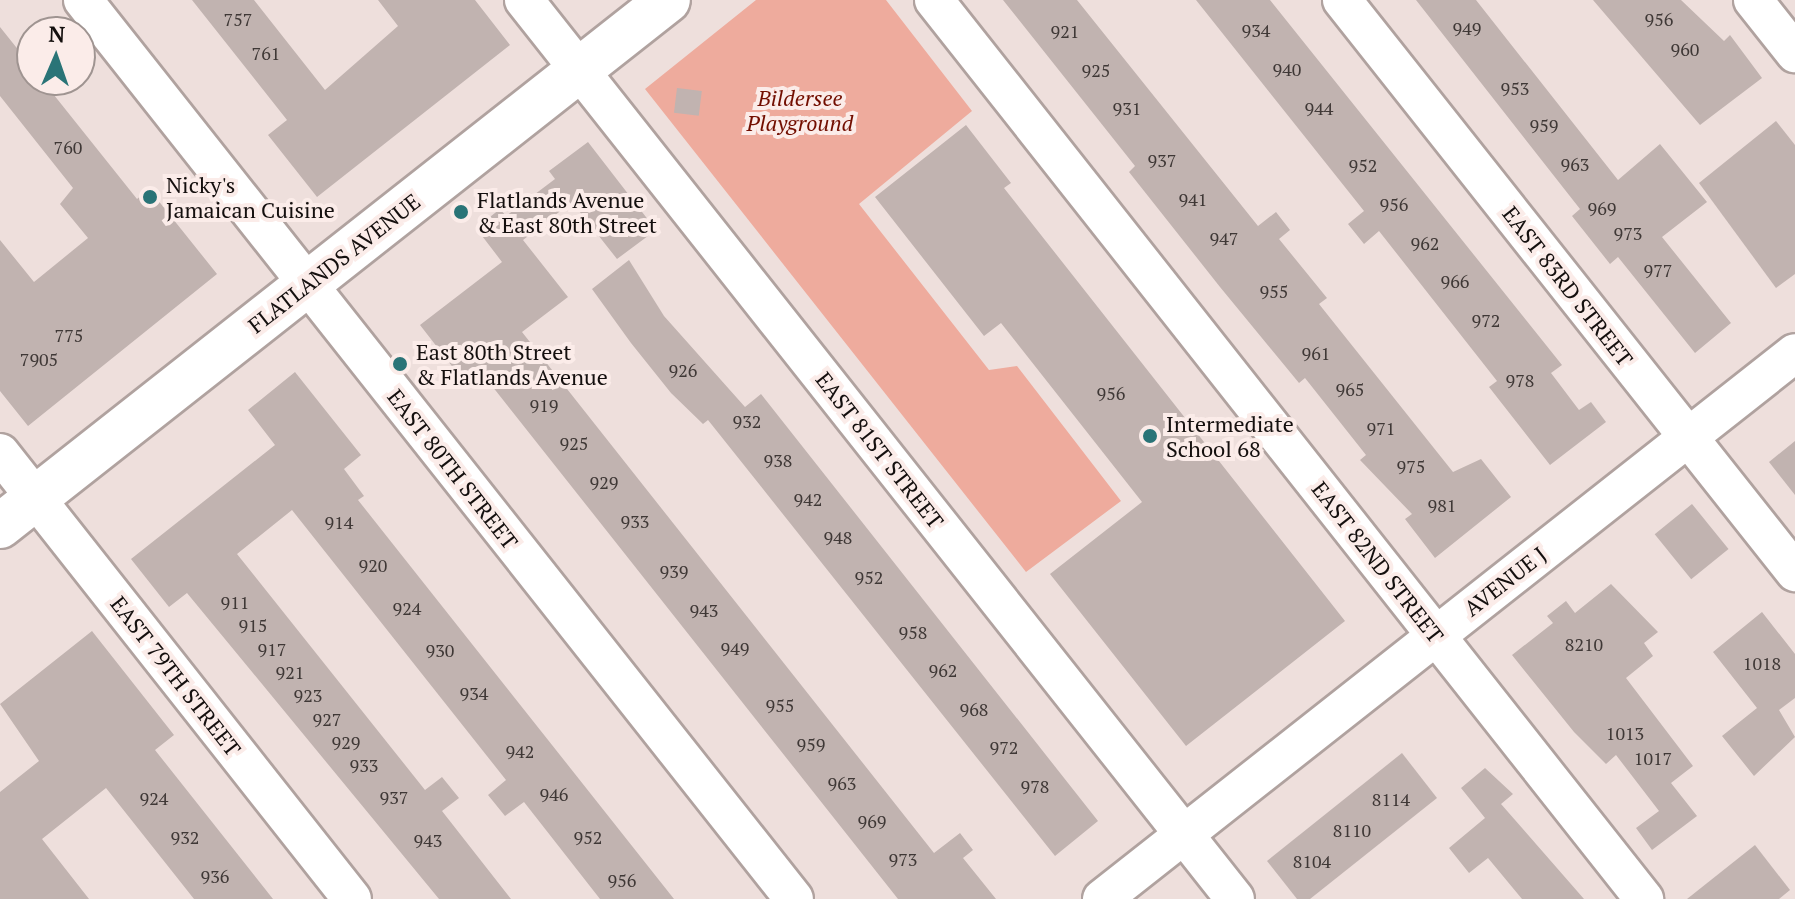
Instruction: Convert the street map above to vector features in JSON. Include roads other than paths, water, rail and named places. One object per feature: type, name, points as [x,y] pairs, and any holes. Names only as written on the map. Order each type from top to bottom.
[{"type":"main road","name":"FLATLANDS AVENUE","points":[[0,526],[668,0]]},
{"type":"street","name":"EAST 80TH STREET","points":[[83,0],[794,899]]},
{"type":"street","name":"EAST 81ST STREET","points":[[524,0],[1235,899]]},
{"type":"street","name":"EAST 82ND STREET","points":[[934,0],[1644,899]]},
{"type":"street","name":"EAST 83RD STREET","points":[[1342,0],[1795,572]]},
{"type":"street","points":[[1753,0],[1795,53]]},
{"type":"street","name":"AVENUE J","points":[[1102,899],[1795,353]]},
{"type":"street","name":"EAST 79TH STREET","points":[[0,453],[352,899]]},
{"type":"place","name":"Nicky's Jamaican Cuisine","points":[[150,197]]},
{"type":"place","name":"Flatlands Avenue & East 80th Street","points":[[461,212]]},
{"type":"place","name":"East 80th Street & Flatlands Avenue","points":[[400,364]]},
{"type":"place","name":"Intermediate School 68","points":[[1150,436]]},
{"type":"park label","name":"Bildersee Playground","points":[[800,110]]}]
